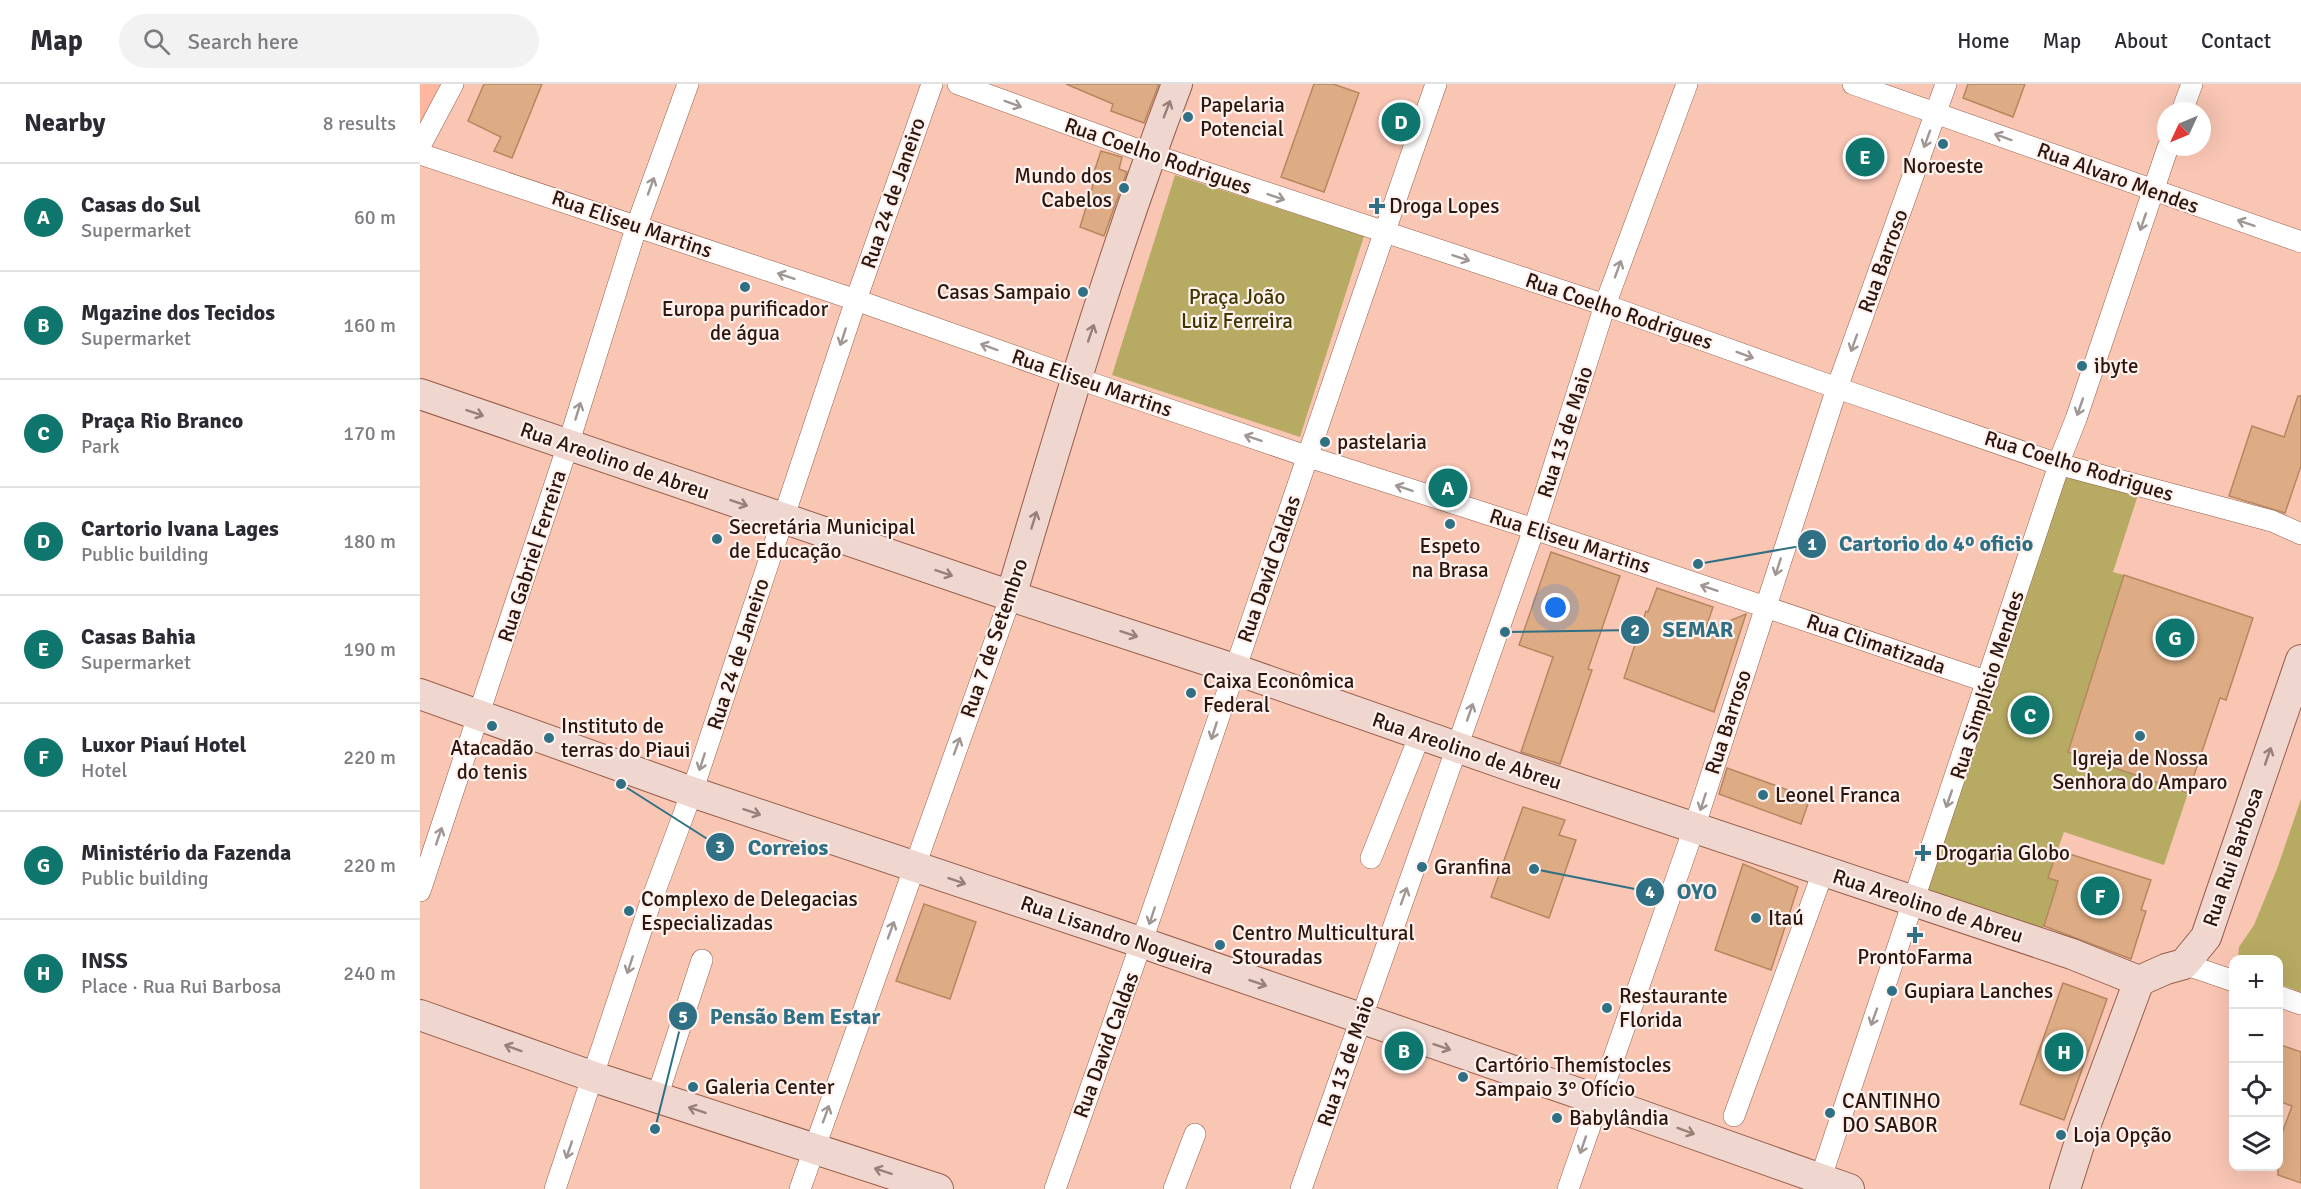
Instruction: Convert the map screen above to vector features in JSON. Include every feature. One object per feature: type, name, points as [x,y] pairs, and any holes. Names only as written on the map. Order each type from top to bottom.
[{"type":"street","points":[[420,146],[453,84]]},
{"type":"street","name":"Rua Gabriel Ferreira","points":[[420,891],[568,445],[637,225],[688,84]]},
{"type":"street","name":"Rua 24 de Janeiro","points":[[555,1189],[649,907],[692,792],[855,300],[932,84]]},
{"type":"street","name":"Rua Coelho Rodrigues","points":[[958,84],[1150,154],[1605,304],[1837,388],[2058,464],[2272,521],[2292,530],[2301,550]]},
{"type":"street","name":"Rua 7 de Setembro","points":[[800,1189],[1011,596],[1076,378],[1150,154],[1177,84]]},
{"type":"street","name":"Rua David Caldas","points":[[1055,1189],[1143,943],[1234,669],[1436,84]]},
{"type":"street","name":"Rua 13 de Maio","points":[[1301,1189],[1534,529],[1605,304],[1687,84]]},
{"type":"street","name":"Rua Alvaro Mendes","points":[[1853,84],[2301,242]]},
{"type":"street","name":"Rua Barroso","points":[[1568,1189],[1694,828],[1837,388],[1946,84]]},
{"type":"street","points":[[2185,102],[2192,84]]},
{"type":"street","name":"Rua Eliseu Martins","points":[[420,154],[637,225],[1309,457],[1765,606]]},
{"type":"street","name":"Rua Simplício Mendes","points":[[1818,1184],[1912,902],[1948,803],[2058,464],[2076,419],[2165,156]]},
{"type":"street","name":"Rua Areolino de Abreu","points":[[420,394],[1011,596],[1234,669],[1457,748],[2072,954],[2139,981]]},
{"type":"street","name":"Rua Climatizada","points":[[1765,606],[1988,682]]},
{"type":"street","name":"Rua Rui Barbosa","points":[[2184,964],[2205,937],[2301,660]]},
{"type":"street","name":"Rua Lisandro Nogueira","points":[[420,694],[692,792],[1143,943],[1598,1100],[1818,1184],[1849,1189]]},
{"type":"street","points":[[1371,858],[1420,735]]},
{"type":"street","points":[[1734,1116],[1823,872]]},
{"type":"street","points":[[657,1097],[702,960]]},
{"type":"street","points":[[2065,1189],[2085,1126],[2139,981],[2184,964],[2229,979]]},
{"type":"street","points":[[2283,998],[2301,1004]]},
{"type":"street","points":[[420,1015],[594,1077],[938,1189]]},
{"type":"street","points":[[1174,1189],[1195,1134]]},
{"type":"shaded area","points":[[420,84],[440,84],[420,128]]},
{"type":"green space","name":"Praça João Luiz Ferreira","points":[[1175,175],[1364,236],[1300,437],[1112,375]]},
{"type":"green space","points":[[2059,471],[2139,492],[2113,572],[2124,575],[2068,751],[2188,793],[2164,865],[2064,832],[2048,877],[2058,881],[2040,938],[1919,898]]},
{"type":"green space","points":[[2301,799],[2301,992],[2283,985],[2283,955],[2238,955],[2239,947],[2254,925],[2277,869]]},
{"type":"building","points":[[484,84],[542,84],[512,158],[494,151],[501,137],[468,121]]},
{"type":"building","points":[[1066,84],[1159,84],[1144,123],[1111,111],[1113,104]]},
{"type":"building","points":[[1314,84],[1333,84],[1359,93],[1324,192],[1281,177]]},
{"type":"building","points":[[1968,84],[2025,84],[2013,117],[1963,98]]},
{"type":"building","points":[[1101,151],[1122,157],[1119,169],[1127,172],[1104,236],[1080,227],[1093,185],[1090,184]]},
{"type":"building","points":[[2298,396],[2301,396],[2301,466],[2285,513],[2229,496],[2252,426],[2284,437]]},
{"type":"building","points":[[1551,552],[1620,576],[1588,669],[1592,670],[1560,764],[1521,752],[1553,657],[1519,645]]},
{"type":"building","points":[[2124,575],[2253,618],[2226,700],[2220,698],[2188,793],[2068,752]]},
{"type":"building","points":[[1657,588],[1713,607],[1705,631],[1746,614],[1714,712],[1624,678],[1646,611],[1648,612]]},
{"type":"building","name":"Leonel Franca","points":[[1727,768],[1810,798],[1801,824],[1719,794]]},
{"type":"building","points":[[1523,807],[1565,820],[1559,835],[1576,840],[1549,918],[1491,897]]},
{"type":"building","points":[[2057,850],[2151,880],[2141,910],[2146,911],[2131,959],[2044,926],[2058,881],[2048,878]]},
{"type":"building","name":"Itaú","points":[[1743,864],[1798,887],[1771,970],[1715,950]]},
{"type":"building","points":[[924,904],[976,922],[950,999],[896,981]]},
{"type":"building","points":[[2063,983],[2107,999],[2064,1120],[2020,1104]]},
{"type":"building","points":[[2283,1046],[2301,1052],[2301,1183],[2278,1175],[2278,1171],[2283,1171],[2283,1130],[2292,1106],[2283,1103]]},
{"type":"place","name":"Papelaria Potencial","points":[[1188,117]]},
{"type":"place","name":"Cartorio Ivana Lages","points":[[1401,122]]},
{"type":"place","name":"Noroeste","points":[[1943,144]]},
{"type":"place","name":"Casas Bahia","points":[[1865,157]]},
{"type":"place","name":"Mundo dos Cabelos","points":[[1124,188]]},
{"type":"place","name":"Droga Lopes","points":[[1377,206]]},
{"type":"place","name":"Europa purificador de água","points":[[745,287]]},
{"type":"place","name":"Casas Sampaio","points":[[1083,292]]},
{"type":"place","name":"ibyte","points":[[2082,366]]},
{"type":"place","name":"pastelaria","points":[[1325,442]]},
{"type":"place","name":"Casas do Sul","points":[[1448,488]]},
{"type":"place","name":"Espeto na Brasa","points":[[1450,524]]},
{"type":"place","name":"Secretária Municipal de Educação","points":[[717,539]]},
{"type":"place","name":"Cartorio do 4º oficio","points":[[1698,564]]},
{"type":"place","name":"SEMAR","points":[[1505,632]]},
{"type":"place","name":"Ministério da Fazenda","points":[[2175,638]]},
{"type":"place","name":"Caixa Econômica Federal","points":[[1191,693]]},
{"type":"place","name":"Praça Rio Branco","points":[[2030,715]]},
{"type":"place","name":"Atacadão do tenis","points":[[492,726]]},
{"type":"place","name":"Igreja de Nossa Senhora do Amparo","points":[[2140,736]]},
{"type":"place","name":"Instituto de terras do Piaui","points":[[549,738]]},
{"type":"place","name":"Correios","points":[[621,784]]},
{"type":"place","name":"Leonel Franca","points":[[1763,795]]},
{"type":"place","name":"Drogaria Globo","points":[[1923,853]]},
{"type":"place","name":"Granfina","points":[[1422,867]]},
{"type":"place","name":"OYO","points":[[1534,869]]},
{"type":"place","name":"Luxor Piauí Hotel","points":[[2100,896]]},
{"type":"place","name":"Complexo de Delegacias Especializadas","points":[[629,911]]},
{"type":"place","name":"Itaú","points":[[1756,918]]},
{"type":"place","name":"ProntoFarma","points":[[1915,935]]},
{"type":"place","name":"Centro Multicultural Stouradas","points":[[1220,945]]},
{"type":"place","name":"Gupiara Lanches","points":[[1892,991]]},
{"type":"place","name":"Restaurante Florida","points":[[1607,1008]]},
{"type":"place","name":"Mgazine dos Tecidos","points":[[1404,1051]]},
{"type":"place","name":"INSS","points":[[2064,1052]]},
{"type":"place","name":"Cartório Themístocles Sampaio 3° Ofício","points":[[1463,1077]]},
{"type":"place","name":"Galeria Center","points":[[693,1087]]},
{"type":"place","name":"CANTINHO DO SABOR","points":[[1830,1113]]},
{"type":"place","name":"Babylândia","points":[[1557,1118]]},
{"type":"place","name":"Pensão Bem Estar","points":[[655,1129]]},
{"type":"place","name":"Loja Opção","points":[[2061,1135]]}]
